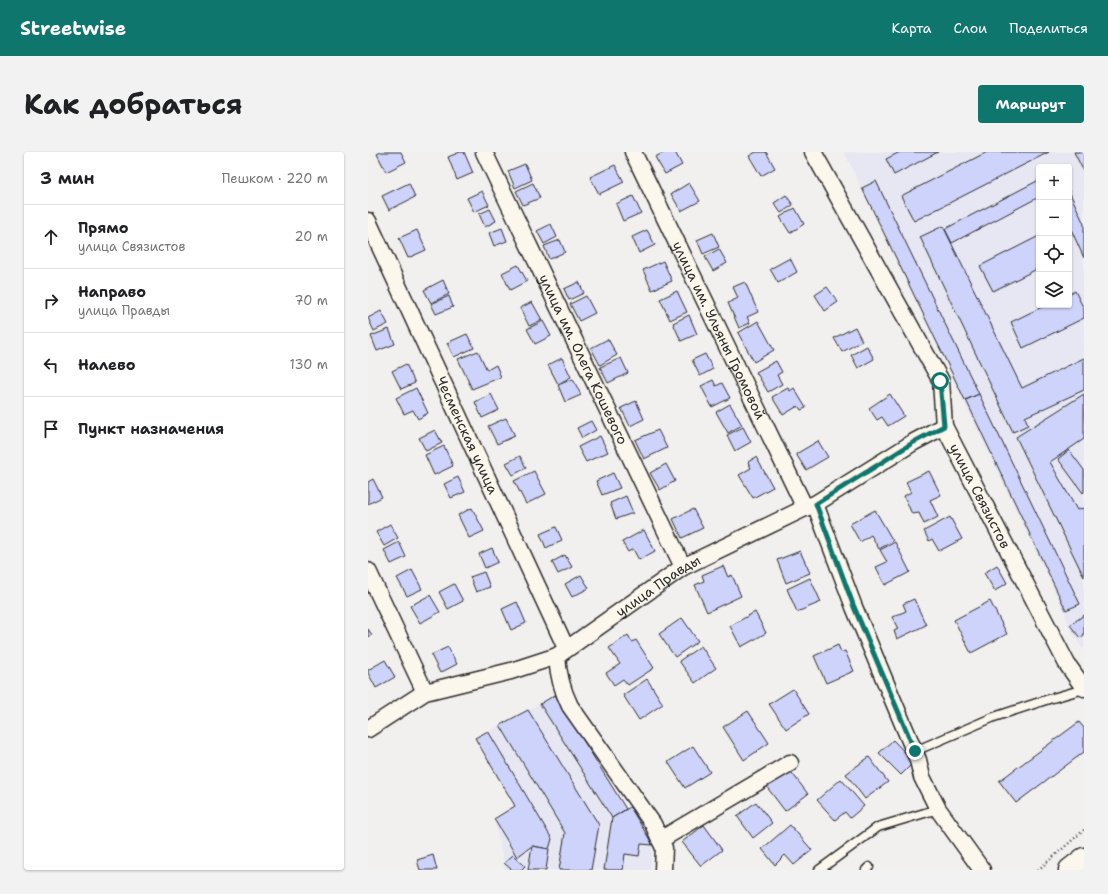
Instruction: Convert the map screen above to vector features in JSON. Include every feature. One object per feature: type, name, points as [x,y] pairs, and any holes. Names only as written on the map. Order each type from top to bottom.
[{"type":"highway","points":[[1070,870],[1084,859]]},
{"type":"street","name":"улица им. Олега Кошевого","points":[[484,152],[683,567]]},
{"type":"street","name":"улица им. Ульяны Громовой","points":[[633,152],[810,506],[915,751],[922,777],[938,809],[982,870]]},
{"type":"street","name":"улица Связистов","points":[[813,152],[940,381],[944,426],[1067,664],[1084,688]]},
{"type":"street","name":"Чесменская улица","points":[[368,221],[562,652],[558,671],[563,691],[570,706],[653,824],[664,848],[663,870]]},
{"type":"street","name":"улица Правды","points":[[368,729],[425,692],[512,671],[562,652],[683,567],[810,506],[914,442],[944,426]]},
{"type":"street","points":[[368,571],[425,692]]},
{"type":"street","points":[[660,840],[790,762]]},
{"type":"lane","points":[[915,751],[994,717],[1049,698],[1084,688]]},
{"type":"lane","points":[[819,870],[878,826],[938,809]]},
{"type":"path","points":[[1038,870],[1084,830]]},
{"type":"shaded area","points":[[844,152],[1084,152],[1084,648],[1082,649],[1068,625],[1065,613]]},
{"type":"shaded area","points":[[555,695],[626,809],[630,807],[653,845],[650,870],[505,870],[494,819],[515,806],[475,739]]},
{"type":"building","points":[[381,152],[401,152],[406,162],[386,172],[377,154]]},
{"type":"building","points":[[464,152],[473,173],[457,180],[448,157]]},
{"type":"building","points":[[665,152],[675,152],[682,165],[665,174],[655,157]]},
{"type":"building","points":[[756,152],[766,152],[775,168],[761,176],[749,156]]},
{"type":"building","points":[[900,152],[938,152],[894,175],[886,159]]},
{"type":"building","points":[[987,152],[1049,152],[914,221],[901,196]]},
{"type":"building","points":[[1074,152],[1084,152],[1084,172]]},
{"type":"building","points":[[525,164],[532,180],[515,188],[508,171]]},
{"type":"building","points":[[615,165],[624,182],[599,194],[590,177]]},
{"type":"building","points":[[876,181],[979,394],[965,400],[862,188]]},
{"type":"building","points":[[1036,182],[1036,199],[952,243],[945,229]]},
{"type":"building","points":[[409,183],[415,197],[389,210],[382,196]]},
{"type":"building","points":[[533,183],[540,198],[523,205],[516,191]]},
{"type":"building","points":[[689,183],[700,201],[681,211],[671,194]]},
{"type":"building","points":[[482,191],[489,205],[474,212],[467,198]]},
{"type":"building","points":[[786,195],[793,205],[781,213],[774,203]]},
{"type":"building","points":[[633,196],[641,213],[623,221],[616,204]]},
{"type":"building","points":[[1072,198],[1084,224],[1084,258],[1072,232]]},
{"type":"building","points":[[795,208],[804,224],[790,233],[780,217]]},
{"type":"building","points":[[490,209],[496,221],[485,227],[479,214]]},
{"type":"building","points":[[551,224],[557,237],[544,244],[537,231]]},
{"type":"building","points":[[943,226],[1022,388],[1084,358],[1084,390],[1025,417],[1028,425],[1013,432],[920,237]]},
{"type":"building","points":[[502,228],[507,241],[494,246],[489,233]]},
{"type":"building","points":[[417,230],[426,250],[408,258],[399,238]]},
{"type":"building","points":[[647,230],[655,245],[639,253],[632,237]]},
{"type":"building","points":[[713,233],[719,247],[703,254],[697,240]]},
{"type":"building","points":[[1036,238],[1036,270],[993,291],[980,266]]},
{"type":"building","points":[[560,240],[565,252],[549,259],[544,246]]},
{"type":"building","points":[[719,249],[727,263],[713,271],[705,257]]},
{"type":"building","points":[[790,258],[797,272],[778,283],[770,269]]},
{"type":"building","points":[[663,261],[672,281],[652,290],[643,270]]},
{"type":"building","points":[[518,265],[527,281],[510,290],[502,273]]},
{"type":"building","points":[[443,280],[449,294],[431,303],[424,290]]},
{"type":"building","points":[[579,282],[584,293],[569,300],[564,289]]},
{"type":"building","points":[[745,282],[758,312],[747,317],[750,323],[739,328],[728,303],[738,298],[733,287]]},
{"type":"building","points":[[827,287],[838,302],[825,311],[815,295]]},
{"type":"building","points":[[677,291],[687,312],[670,320],[660,299]]},
{"type":"building","points":[[1075,291],[1084,309],[1084,318],[1023,348],[1011,322],[1040,308],[1072,308],[1072,292]]},
{"type":"building","points":[[449,296],[453,307],[436,314],[431,304]]},
{"type":"building","points":[[586,296],[595,313],[579,321],[570,304]]},
{"type":"building","points":[[532,302],[542,320],[529,326],[520,308]]},
{"type":"building","points":[[381,311],[388,324],[374,331],[368,318]]},
{"type":"building","points":[[689,315],[697,334],[681,341],[673,323]]},
{"type":"building","points":[[543,321],[551,336],[535,344],[527,329]]},
{"type":"building","points":[[758,321],[774,350],[754,362],[738,333]]},
{"type":"building","points":[[855,327],[862,341],[842,352],[834,338]]},
{"type":"building","points":[[389,329],[395,344],[377,351],[371,336]]},
{"type":"building","points":[[467,334],[474,348],[454,357],[447,343]]},
{"type":"building","points":[[608,339],[617,355],[600,365],[591,348]]},
{"type":"building","points":[[867,346],[874,359],[858,368],[851,355]]},
{"type":"building","points":[[478,351],[487,370],[496,365],[501,377],[472,389],[458,359]]},
{"type":"building","points":[[705,354],[713,369],[700,376],[692,360]]},
{"type":"building","points":[[562,358],[571,377],[558,384],[548,365]]},
{"type":"building","points":[[621,358],[628,373],[608,383],[600,367]]},
{"type":"building","points":[[776,361],[782,372],[777,375],[782,384],[768,392],[756,372]]},
{"type":"building","points":[[406,364],[415,383],[401,389],[392,371]]},
{"type":"building","points":[[573,379],[581,395],[565,402],[558,385]]},
{"type":"building","points":[[713,380],[716,386],[722,383],[730,398],[712,407],[701,386]]},
{"type":"building","points":[[416,388],[428,413],[418,419],[413,410],[404,414],[396,398]]},
{"type":"building","points":[[788,388],[790,391],[794,388],[806,408],[801,410],[798,406],[783,415],[772,397]]},
{"type":"building","points":[[491,394],[499,410],[482,418],[475,402]]},
{"type":"building","points":[[890,394],[904,416],[888,426],[882,417],[877,420],[869,408]]},
{"type":"building","points":[[979,394],[1080,604],[1066,610],[966,400]]},
{"type":"building","points":[[1084,394],[1084,439],[1050,462],[1077,510],[1083,508],[1084,511],[1084,577],[1016,437]]},
{"type":"building","points":[[636,401],[644,419],[630,426],[621,408]]},
{"type":"building","points":[[730,404],[742,425],[728,433],[716,412]]},
{"type":"building","points":[[506,418],[515,436],[497,444],[488,426]]},
{"type":"building","points":[[591,421],[596,430],[582,438],[577,428]]},
{"type":"building","points":[[743,427],[751,442],[735,451],[727,435]]},
{"type":"building","points":[[435,430],[442,443],[426,451],[419,438]]},
{"type":"building","points":[[658,430],[667,448],[644,459],[635,440]]},
{"type":"building","points":[[600,436],[608,452],[586,462],[578,447]]},
{"type":"building","points":[[818,441],[828,457],[806,470],[796,454]]},
{"type":"building","points":[[444,446],[453,466],[434,475],[425,455]]},
{"type":"building","points":[[1069,450],[1084,470],[1083,493],[1058,459]]},
{"type":"building","points":[[520,456],[526,468],[513,475],[506,463]]},
{"type":"building","points":[[756,457],[773,487],[753,498],[739,475],[751,468],[748,462]]},
{"type":"building","points":[[666,464],[675,481],[660,490],[650,473]]},
{"type":"building","points":[[534,471],[546,494],[526,504],[514,481]]},
{"type":"building","points":[[929,471],[941,495],[930,500],[938,517],[924,524],[919,513],[912,514],[904,496],[911,492],[906,482]]},
{"type":"building","points":[[613,473],[620,488],[602,495],[596,481]]},
{"type":"building","points":[[458,477],[465,492],[451,498],[444,484]]},
{"type":"building","points":[[373,479],[382,497],[368,504],[368,482]]},
{"type":"building","points":[[626,496],[633,513],[616,519],[610,503]]},
{"type":"building","points":[[472,508],[484,531],[469,538],[458,515]]},
{"type":"building","points":[[693,509],[703,528],[682,538],[673,519]]},
{"type":"building","points":[[875,510],[893,541],[879,549],[871,535],[860,542],[850,524]]},
{"type":"building","points":[[950,517],[962,539],[939,551],[932,539],[929,541],[924,531]]},
{"type":"building","points":[[390,524],[398,538],[384,546],[376,532]]},
{"type":"building","points":[[556,527],[562,540],[546,548],[540,534]]},
{"type":"building","points":[[644,530],[655,551],[639,560],[633,549],[628,552],[622,542]]},
{"type":"building","points":[[399,542],[406,557],[391,564],[384,550]]},
{"type":"building","points":[[895,542],[910,572],[885,585],[876,567],[887,562],[880,550]]},
{"type":"building","points":[[492,548],[498,562],[485,568],[479,554]]},
{"type":"building","points":[[800,551],[810,573],[786,583],[777,560]]},
{"type":"building","points":[[565,555],[572,567],[558,574],[552,562]]},
{"type":"building","points":[[997,565],[1007,583],[995,591],[984,573]]},
{"type":"building","points":[[723,566],[728,577],[732,575],[741,596],[707,612],[695,585],[704,581],[702,575]]},
{"type":"building","points":[[412,570],[422,589],[407,596],[397,578]]},
{"type":"building","points":[[484,572],[490,587],[476,592],[470,577]]},
{"type":"building","points":[[581,575],[589,588],[572,597],[565,584]]},
{"type":"building","points":[[810,578],[821,602],[797,612],[787,589]]},
{"type":"building","points":[[454,584],[463,601],[448,609],[439,592]]},
{"type":"building","points":[[430,595],[440,612],[420,623],[410,606]]},
{"type":"building","points":[[914,599],[926,625],[897,639],[894,631],[898,629],[892,617],[906,611],[903,604]]},
{"type":"building","points":[[990,601],[1007,634],[971,653],[954,620]]},
{"type":"building","points":[[517,602],[526,623],[511,630],[502,609]]},
{"type":"building","points":[[755,612],[766,633],[741,647],[730,626]]},
{"type":"building","points":[[1084,615],[1084,635],[1080,638],[1070,625]]},
{"type":"building","points":[[682,618],[698,641],[675,657],[659,634]]},
{"type":"building","points":[[368,629],[372,635],[368,637]]},
{"type":"building","points":[[628,635],[632,642],[636,640],[654,668],[628,685],[623,679],[614,685],[606,673],[620,664],[609,648]]},
{"type":"building","points":[[838,645],[841,652],[845,651],[854,671],[826,683],[814,656]]},
{"type":"building","points":[[701,646],[716,668],[695,683],[679,661]]},
{"type":"building","points":[[448,647],[457,664],[440,673],[431,655]]},
{"type":"building","points":[[385,660],[395,677],[376,688],[368,673],[368,670]]},
{"type":"building","points":[[647,679],[663,704],[639,720],[623,695]]},
{"type":"building","points":[[793,689],[809,714],[786,729],[769,704]]},
{"type":"building","points":[[555,695],[626,809],[612,818],[540,704]]},
{"type":"building","points":[[528,710],[599,825],[591,870],[559,870],[565,833],[500,725]]},
{"type":"building","points":[[748,711],[769,743],[744,760],[723,727]]},
{"type":"building","points":[[1079,722],[1084,728],[1084,752],[1016,803],[999,781]]},
{"type":"building","points":[[488,731],[552,839],[549,849],[532,846],[517,857],[494,819],[515,806],[475,738]]},
{"type":"building","points":[[893,740],[914,762],[901,775],[879,753]]},
{"type":"building","points":[[693,746],[710,772],[685,788],[668,762]]},
{"type":"building","points":[[869,757],[888,782],[865,799],[846,774]]},
{"type":"building","points":[[789,769],[808,794],[785,811],[766,786]]},
{"type":"building","points":[[841,779],[864,806],[850,818],[845,812],[835,820],[817,800]]},
{"type":"building","points":[[756,802],[772,823],[753,838],[737,816]]},
{"type":"building","points":[[630,807],[653,845],[641,844],[639,856],[625,854],[623,870],[604,870],[612,818]]},
{"type":"building","points":[[704,825],[722,850],[701,866],[682,842]]},
{"type":"building","points":[[790,825],[812,850],[794,865],[785,855],[775,865],[762,849]]},
{"type":"building","points":[[532,846],[549,849],[546,870],[528,870]]},
{"type":"building","points":[[433,855],[437,870],[420,870],[417,860]]},
{"type":"building","points":[[513,855],[525,866],[521,870],[512,870],[504,863]]},
{"type":"route","points":[[915,751],[854,607],[816,504],[914,442],[944,426],[940,381]]}]
